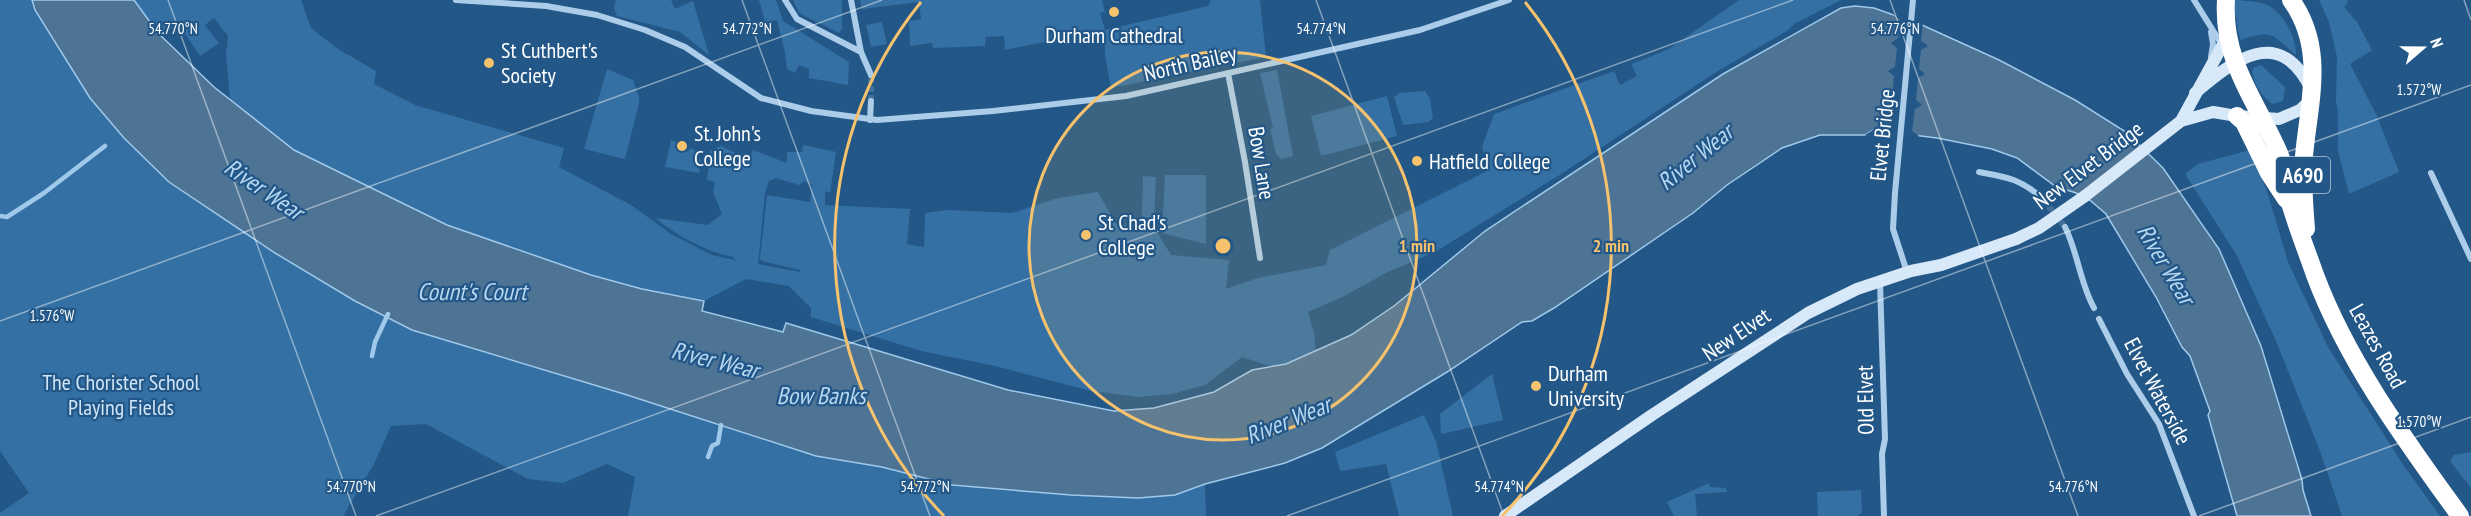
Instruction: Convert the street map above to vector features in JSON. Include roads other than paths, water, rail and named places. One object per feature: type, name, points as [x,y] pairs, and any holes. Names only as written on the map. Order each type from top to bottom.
[{"type":"highway","name":"A690","points":[[2226,0],[2225,41],[2253,105],[2262,119]]},
{"type":"highway","name":"A690","points":[[2290,1],[2303,20],[2310,37],[2312,94]]},
{"type":"highway","name":"Leazes Road","points":[[2308,252],[2303,193],[2304,156],[2312,94]]},
{"type":"highway","name":"A690","points":[[2237,116],[2244,122],[2269,173],[2291,206]]},
{"type":"highway","name":"Leazes Road","points":[[2262,119],[2279,154],[2291,206],[2330,307],[2390,417],[2460,516]]},
{"type":"street","name":"North Bailey","points":[[456,0],[546,6],[597,15],[645,30],[684,47],[760,98],[811,111],[870,120],[993,111],[1126,96],[1318,55],[1420,30],[1509,0]]},
{"type":"street","points":[[785,0],[796,19],[861,52]]},
{"type":"street","points":[[850,0],[861,52],[871,75]]},
{"type":"street","name":"Elvet Bridge","points":[[1907,273],[1893,229],[1914,0]]},
{"type":"street","points":[[2181,121],[2225,41],[2210,27],[2194,0]]},
{"type":"street","points":[[2208,69],[2213,44],[2210,27]]},
{"type":"street","points":[[2181,121],[2213,112],[2279,119],[2300,110],[2312,94],[2296,68],[2278,54],[2266,51],[2253,54],[2235,63],[2195,93]]},
{"type":"street","name":"Bow Lane","points":[[1227,73],[1245,162],[1249,201],[1260,258]]},
{"type":"street","points":[[870,120],[871,101]]},
{"type":"street","name":"New Elvet Bridge","points":[[2016,239],[2039,228],[2085,196],[2181,121]]},
{"type":"street","points":[[1979,172],[2018,180],[2043,199]]},
{"type":"street","points":[[2431,173],[2471,259]]},
{"type":"street","points":[[2065,227],[2072,240],[2087,296],[2094,308]]},
{"type":"street","name":"New Elvet","points":[[1505,516],[1643,420],[1785,326],[1828,302],[1880,282],[1941,265],[2016,239]]},
{"type":"street","name":"Old Elvet","points":[[1880,282],[1885,439],[1882,454],[1884,516]]},
{"type":"street","name":"Elvet Waterside","points":[[2099,319],[2127,374],[2159,424],[2194,516]]},
{"type":"water","points":[[32,0],[134,0],[158,33],[214,87],[294,150],[447,225],[591,275],[642,289],[704,301],[702,311],[783,332],[786,323],[1008,390],[1114,411],[1154,408],[1214,392],[1252,370],[1286,364],[1351,335],[1394,306],[1485,231],[1723,74],[1841,8],[1855,6],[1874,8],[1922,25],[1999,60],[2075,100],[2126,132],[2163,168],[2219,249],[2261,346],[2311,516],[2237,516],[2208,415],[2210,411],[2190,356],[2182,347],[2156,297],[2106,214],[2085,196],[2055,186],[2017,158],[1992,149],[1937,138],[1873,130],[1865,135],[1820,135],[1782,148],[1727,185],[1693,213],[1554,308],[1532,321],[1522,322],[1447,372],[1322,448],[1285,463],[1205,484],[1175,495],[1138,498],[1071,495],[952,485],[882,467],[816,456],[624,394],[412,330],[355,301],[275,253],[169,182],[124,138],[90,98],[35,10]]},
{"type":"waterway","points":[[0,216],[7,217],[44,193],[105,146]]},
{"type":"waterway","points":[[372,356],[375,342],[388,314]]},
{"type":"waterway","points":[[708,457],[712,446],[718,443],[721,425]]},
{"type":"tunnel","points":[[871,75],[871,101]]},
{"type":"tunnel","points":[[2043,199],[2065,227]]},
{"type":"place","name":"Durham Cathedral","points":[[1114,12]]},
{"type":"place","name":"St Cuthbert's Society","points":[[489,63]]},
{"type":"place","name":"St. John's College","points":[[682,146]]},
{"type":"place","name":"Hatfield College","points":[[1417,161]]},
{"type":"place","name":"St Chad's College","points":[[1086,235]]},
{"type":"place","name":"Durham University","points":[[1536,386]]},
{"type":"water label","name":"River Wear","points":[[1695,157]]},
{"type":"water label","name":"River Wear","points":[[264,189]]},
{"type":"water label","name":"River Wear","points":[[2166,264]]},
{"type":"water label","name":"Count's Court","points":[[472,291]]},
{"type":"water label","name":"River Wear","points":[[715,360]]},
{"type":"water label","name":"Bow Banks","points":[[821,395]]},
{"type":"water label","name":"River Wear","points":[[1288,420]]},
{"type":"park label","name":"The Chorister School Playing Fields","points":[[121,394]]}]
